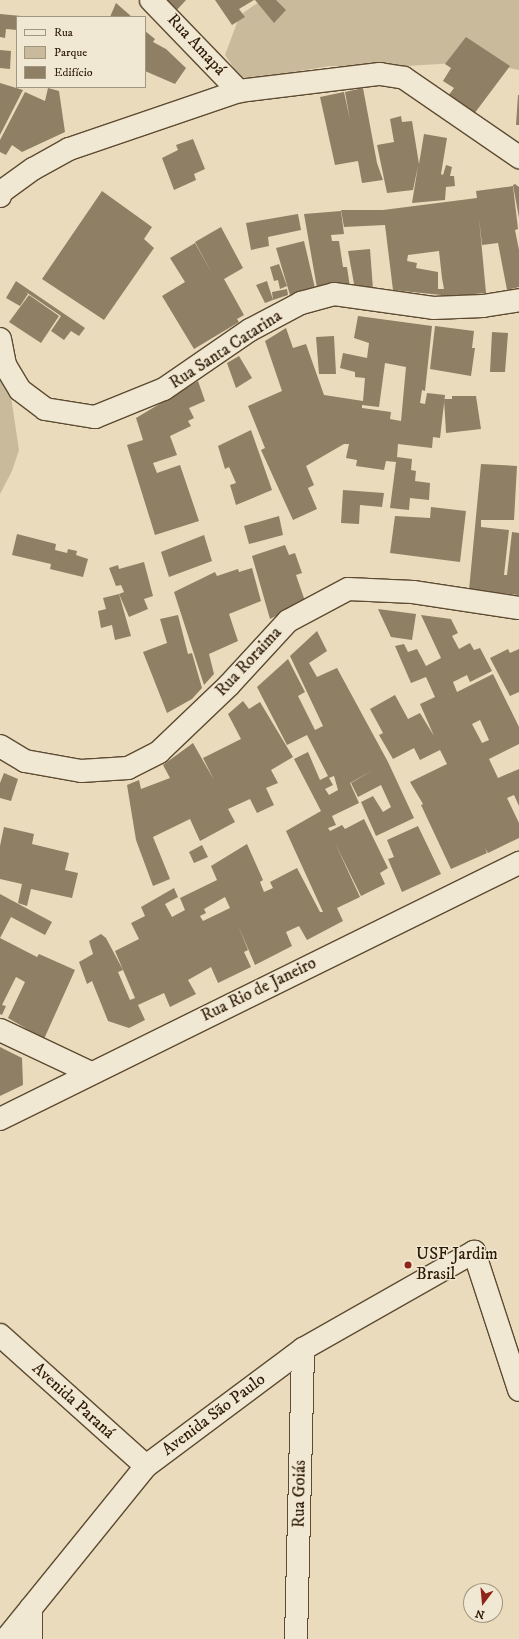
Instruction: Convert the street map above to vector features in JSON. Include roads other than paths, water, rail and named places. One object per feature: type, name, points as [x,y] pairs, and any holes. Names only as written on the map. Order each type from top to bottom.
[{"type":"street","name":"Rua Amapá","points":[[152,0],[239,91]]},
{"type":"street","points":[[0,196],[0,192],[33,169],[69,149],[239,91],[380,74],[404,78],[519,157]]},
{"type":"street","name":"Rua Santa Catarina","points":[[0,339],[5,365],[20,390],[45,409],[95,417],[164,389],[250,330],[301,302],[334,294],[433,308],[483,306],[519,300]]},
{"type":"street","name":"Rua Roraima","points":[[0,746],[26,762],[81,771],[128,768],[159,752],[229,685],[288,621],[348,589],[413,592],[519,608]]},
{"type":"street","name":"Rua Rio de Janeiro","points":[[0,1119],[519,863]]},
{"type":"street","points":[[0,1030],[91,1073]]},
{"type":"street","name":"Avenida São Paulo","points":[[6,1639],[146,1466],[303,1349],[474,1252],[519,1390]]},
{"type":"street","name":"Avenida Paraná","points":[[0,1335],[146,1466]]},
{"type":"street","name":"Rua Goiás","points":[[296,1639],[303,1349]]},
{"type":"street","points":[[31,1608],[31,1639]]},
{"type":"place","name":"USF Jardim Brasil","points":[[408,1265]]}]
